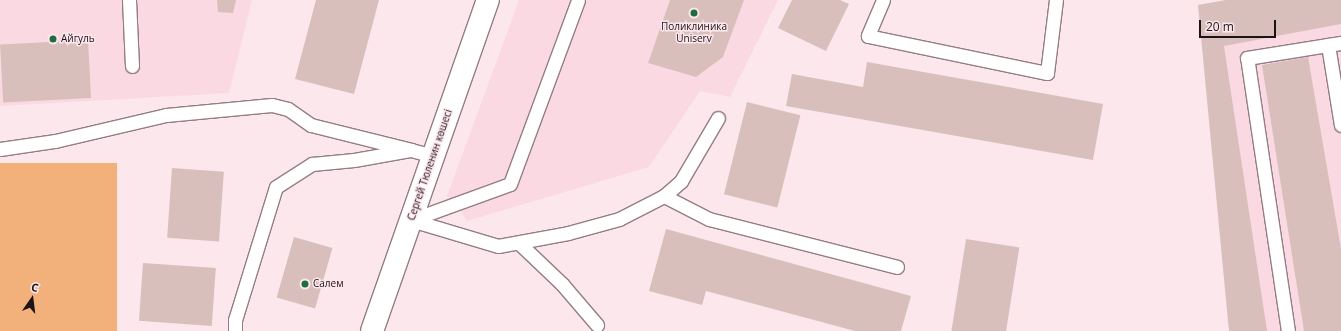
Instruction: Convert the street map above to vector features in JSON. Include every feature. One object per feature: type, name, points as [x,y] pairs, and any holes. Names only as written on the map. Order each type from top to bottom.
[{"type":"main road","points":[[477,30],[478,0]]},
{"type":"main road","name":"Сергей Тюленин көшесі","points":[[372,331],[488,0]]},
{"type":"lane","points":[[129,0],[132,66]]},
{"type":"lane","points":[[411,220],[510,184],[578,0]]},
{"type":"lane","points":[[883,0],[868,36],[1047,73],[1056,0]]},
{"type":"lane","points":[[1288,331],[1247,58],[1341,43]]},
{"type":"lane","points":[[1328,45],[1341,124]]},
{"type":"lane","points":[[0,149],[55,141],[166,115],[272,105],[288,109],[311,125],[433,156]]},
{"type":"lane","points":[[411,220],[498,246],[520,244],[619,219],[664,196],[681,181],[718,118]]},
{"type":"lane","points":[[235,331],[235,320],[276,187],[312,164],[354,160],[411,150]]},
{"type":"lane","points":[[664,196],[709,219],[897,267]]},
{"type":"lane","points":[[520,244],[562,284],[597,325]]},
{"type":"shaded area","points":[[0,0],[252,0],[229,93],[0,106]]},
{"type":"shaded area","points":[[519,0],[778,0],[730,97],[700,91],[649,167],[467,221],[456,204],[447,196]]},
{"type":"shaded area","points":[[1226,0],[1341,0],[1341,331],[1229,331],[1198,5]]},
{"type":"shaded area","points":[[0,163],[117,163],[117,331],[0,331]]},
{"type":"building","points":[[217,0],[236,0],[233,13],[218,12]]},
{"type":"building","points":[[316,0],[379,0],[354,94],[295,79]]},
{"type":"building","points":[[670,0],[744,0],[723,57],[696,77],[648,63]]},
{"type":"building","points":[[792,0],[840,0],[849,4],[826,51],[778,28]]},
{"type":"building","points":[[1226,0],[1341,0],[1341,24],[1224,46],[1267,331],[1229,331],[1198,5]]},
{"type":"building","points":[[88,40],[91,98],[3,103],[0,45]]},
{"type":"building","points":[[1308,57],[1341,249],[1341,331],[1304,331],[1262,65]]},
{"type":"building","points":[[867,62],[1103,104],[1093,160],[786,106],[792,74],[863,87]]},
{"type":"building","points":[[747,102],[800,115],[777,207],[724,194]]},
{"type":"building","points":[[172,168],[224,172],[219,241],[167,238]]},
{"type":"building","points":[[666,229],[911,296],[901,331],[855,331],[706,291],[702,305],[649,291]]},
{"type":"building","points":[[294,237],[332,248],[315,309],[277,298]]},
{"type":"building","points":[[966,239],[1019,247],[1006,331],[951,331]]},
{"type":"building","points":[[143,263],[216,268],[212,326],[139,321]]},
{"type":"place","name":"Поликлиника Uniserv","points":[[694,13]]},
{"type":"place","name":"Айгуль","points":[[53,39]]},
{"type":"place","name":"Салем","points":[[305,284]]}]
